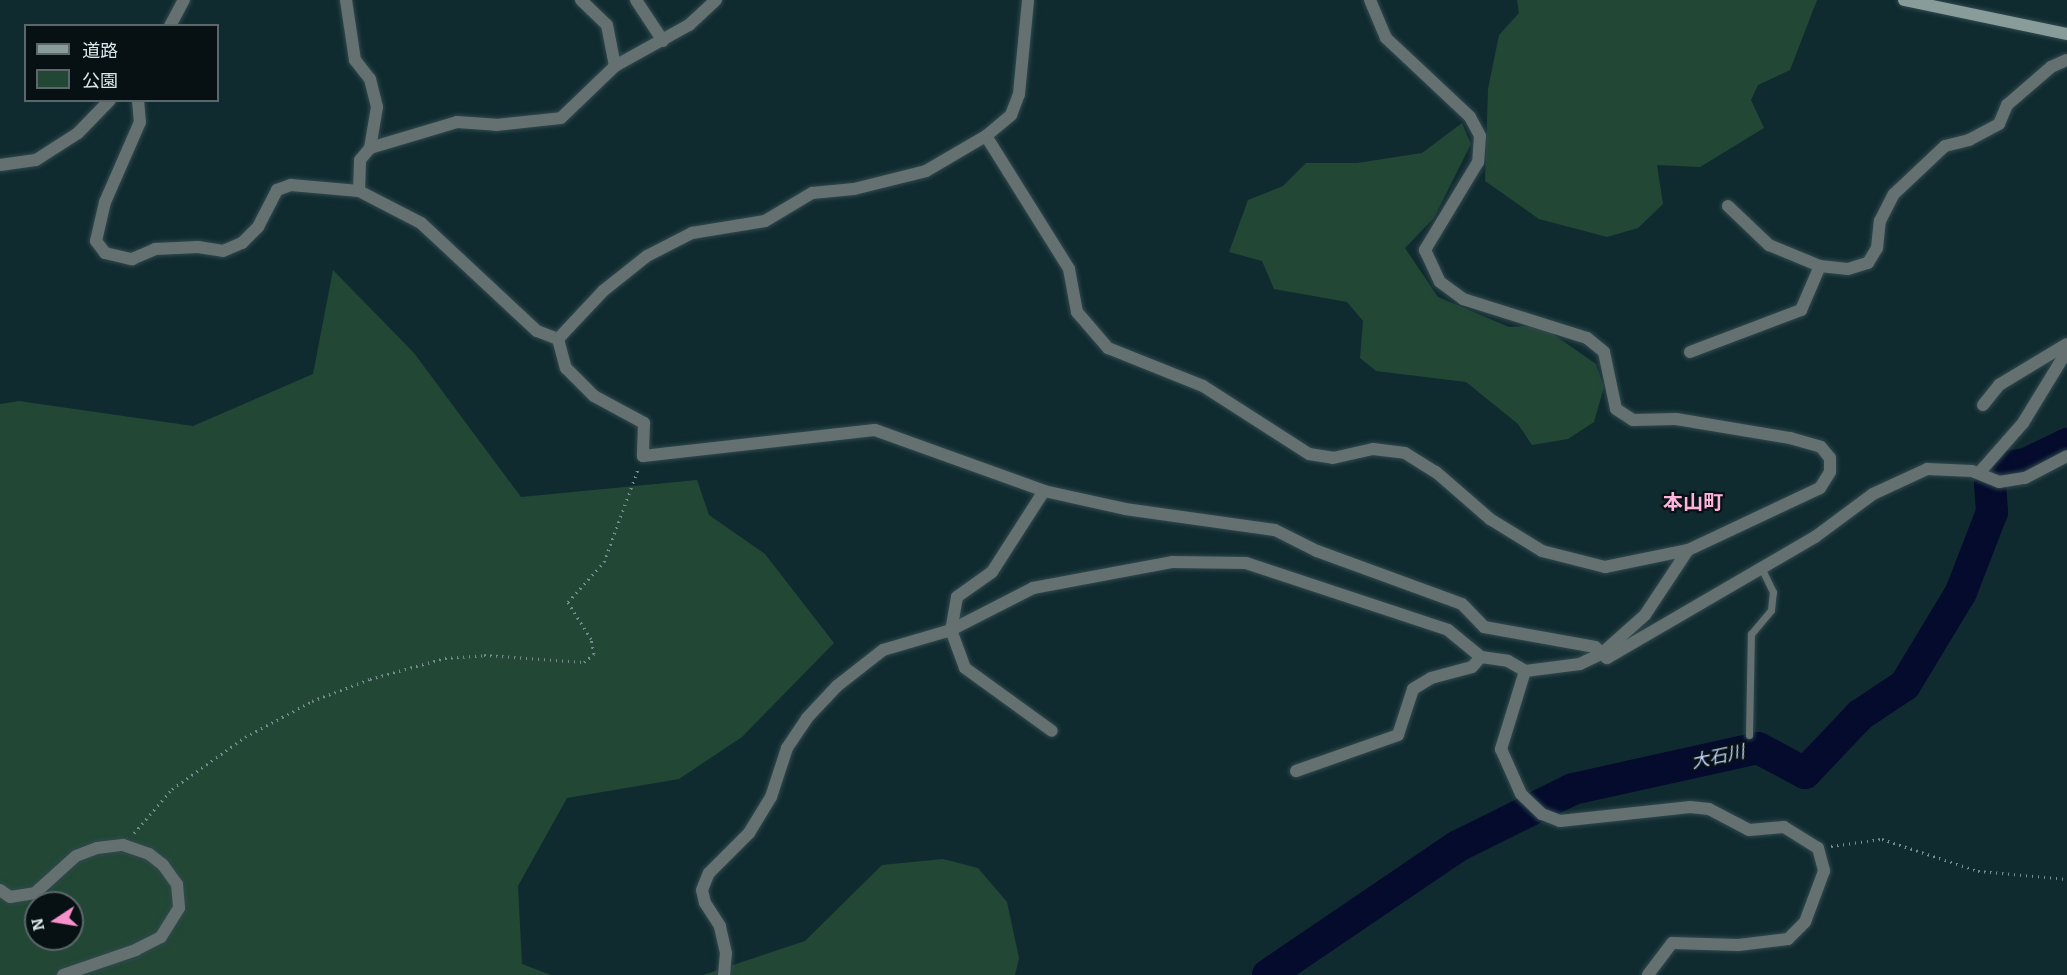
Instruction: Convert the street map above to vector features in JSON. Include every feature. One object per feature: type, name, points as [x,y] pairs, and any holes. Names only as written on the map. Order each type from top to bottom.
[{"type":"main road","points":[[1904,0],[2067,34]]},
{"type":"street","points":[[171,24],[184,0]]},
{"type":"street","points":[[346,0],[355,60],[370,79],[376,107],[370,148],[360,160],[359,191]]},
{"type":"street","points":[[581,0],[607,25],[615,66]]},
{"type":"street","points":[[636,0],[663,41]]},
{"type":"street","points":[[370,148],[456,122],[496,125],[561,118],[615,66],[663,41],[716,0]]},
{"type":"street","points":[[558,339],[603,291],[647,256],[692,233],[765,221],[812,194],[854,189],[926,171],[986,136],[1011,115],[1019,94],[1028,0]]},
{"type":"street","points":[[986,136],[1069,269],[1077,312],[1108,348],[1203,386],[1309,454],[1333,458],[1373,449],[1405,453],[1436,472],[1490,519],[1542,551],[1605,567],[1688,550],[1820,488],[1830,472],[1830,458],[1821,447],[1790,438],[1676,418],[1633,420],[1616,409],[1604,352],[1587,338],[1463,299],[1440,282],[1425,250],[1478,162],[1480,136],[1470,117],[1386,38],[1370,0]]},
{"type":"street","points":[[1728,206],[1769,245],[1820,266],[1848,269],[1868,263],[1877,248],[1880,221],[1894,194],[1945,146],[1969,140],[1999,124],[2007,105],[2051,67],[2067,60]]},
{"type":"street","points":[[0,165],[36,160],[78,133],[108,102]]},
{"type":"street","points":[[138,102],[140,122],[105,202],[96,241],[105,253],[132,259],[155,249],[198,247],[223,250],[242,243],[258,227],[277,190],[291,185],[359,191],[420,223],[537,331],[558,339]]},
{"type":"street","points":[[1690,352],[1800,310],[1820,266]]},
{"type":"street","points":[[558,339],[566,368],[594,396],[644,423],[643,456],[875,430],[1044,490],[1125,509],[1275,530],[1317,551],[1462,604],[1484,627],[1595,647],[1607,658],[1815,537],[1873,494],[1927,469],[1979,473],[1999,482],[2025,478],[2067,456]]},
{"type":"street","points":[[1983,405],[1999,385],[2067,344]]},
{"type":"street","points":[[1979,473],[2023,423],[2063,364],[2067,351]]},
{"type":"street","points":[[1044,490],[992,572],[957,597],[951,630],[965,668],[1052,731]]},
{"type":"street","points":[[724,975],[726,953],[720,926],[705,903],[702,890],[709,873],[749,833],[771,797],[787,748],[807,718],[837,686],[883,650],[951,630],[1033,588],[1172,562],[1246,563],[1448,630],[1481,657],[1508,661],[1525,671],[1580,664],[1601,654],[1645,615],[1688,550]]},
{"type":"street","points":[[1296,771],[1398,735],[1413,689],[1431,678],[1472,667],[1481,657]]},
{"type":"street","points":[[1525,671],[1501,748],[1521,794],[1542,814],[1560,820],[1690,807],[1709,809],[1749,830],[1784,827],[1818,848],[1824,871],[1805,922],[1788,939],[1737,945],[1672,943],[1648,975]]},
{"type":"street","points":[[0,890],[10,897],[26,897],[35,893],[76,856],[97,848],[123,845],[149,854],[163,865],[177,884],[178,908],[171,924],[161,937],[136,950],[63,975]]},
{"type":"lane","points":[[1749,735],[1751,634],[1771,610],[1773,592],[1762,569]]},
{"type":"path","points":[[123,845],[172,789],[197,769],[312,701],[369,679],[445,658],[484,655],[584,662],[594,654],[591,639],[568,602],[604,562],[643,456]]},
{"type":"path","points":[[1818,848],[1882,839],[1978,871],[2067,879]]},
{"type":"green space","points":[[1517,0],[1817,0],[1790,70],[1758,85],[1751,100],[1764,128],[1700,167],[1657,165],[1663,204],[1638,228],[1607,237],[1539,219],[1485,181],[1488,89],[1499,35],[1519,13]]},
{"type":"green space","points":[[1462,123],[1471,144],[1434,218],[1405,248],[1438,297],[1509,327],[1540,325],[1596,364],[1604,387],[1594,422],[1568,439],[1532,445],[1518,424],[1466,382],[1376,371],[1360,358],[1363,321],[1347,302],[1274,289],[1262,261],[1229,252],[1248,200],[1283,186],[1306,163],[1357,163],[1422,153]]},
{"type":"green space","points":[[333,270],[414,353],[521,497],[697,480],[709,515],[765,554],[834,643],[742,737],[679,779],[567,798],[518,886],[522,964],[551,975],[0,975],[0,404],[19,401],[193,426],[313,374]]},
{"type":"green space","points":[[943,859],[978,868],[1007,902],[1019,958],[1015,975],[703,975],[805,941],[882,865]]},
{"type":"waterway","name":"大石川","points":[[1268,975],[1458,846],[1573,789],[1758,748],[1805,773],[1860,715],[1905,685],[1961,592],[1992,512],[1990,485],[1995,469],[2026,464],[2067,444]]},
{"type":"district","name":"本山町","points":[[1693,502]]}]
